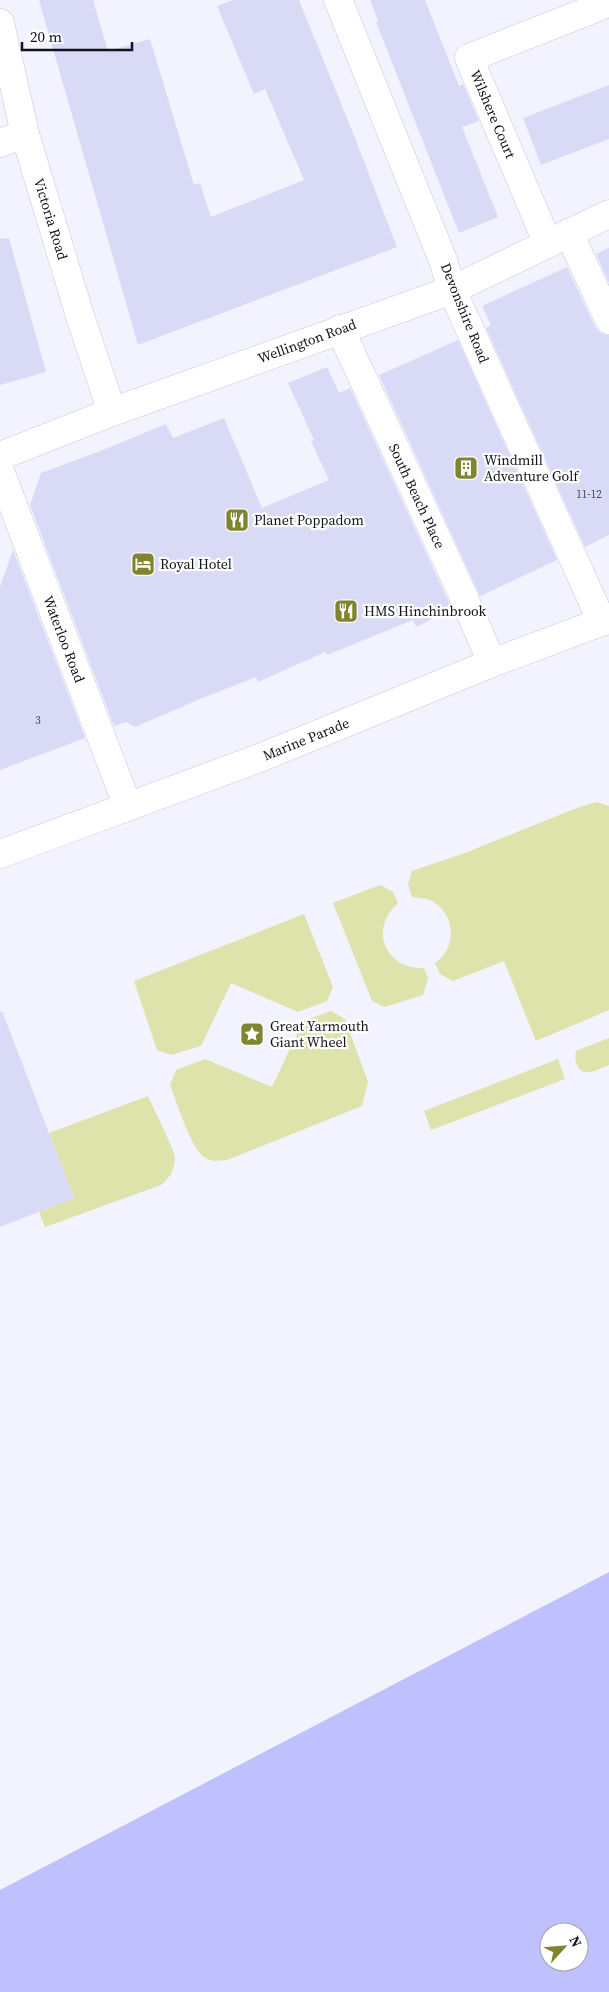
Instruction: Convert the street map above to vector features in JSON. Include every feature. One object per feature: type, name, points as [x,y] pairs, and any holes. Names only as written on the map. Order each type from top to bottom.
[{"type":"street","name":"Devonshire Road","points":[[338,0],[443,260],[452,290],[605,620]]},
{"type":"street","name":"Wilshere Court","points":[[558,239],[469,58],[601,6]]},
{"type":"street","name":"Victoria Road","points":[[0,23],[25,134],[80,316],[112,412]]},
{"type":"street","points":[[0,143],[25,134]]},
{"type":"street","name":"Wellington Road","points":[[0,456],[112,412],[452,290],[609,214]]},
{"type":"street","points":[[558,239],[609,320]]},
{"type":"street","name":"South Beach Place","points":[[340,329],[492,663]]},
{"type":"street","name":"Waterloo Road","points":[[0,471],[128,807]]},
{"type":"street","name":"Marine Parade","points":[[0,854],[262,757],[492,663],[605,620]]},
{"type":"green space","points":[[597,802],[609,806],[609,1010],[536,1041],[504,961],[453,981],[440,974],[435,963],[448,948],[451,929],[448,920],[444,911],[437,904],[428,899],[412,897],[408,885],[412,871],[465,853],[574,809]]},
{"type":"green space","points":[[380,885],[393,892],[398,903],[389,913],[384,924],[383,936],[386,946],[391,955],[400,962],[411,967],[424,968],[428,978],[423,995],[384,1007],[372,1001],[333,903]]},
{"type":"green space","points":[[304,914],[333,987],[327,1001],[298,1012],[231,983],[201,1046],[171,1055],[157,1050],[134,981]]},
{"type":"green space","points":[[331,1011],[345,1019],[368,1082],[362,1106],[227,1160],[218,1161],[204,1157],[189,1134],[170,1085],[176,1070],[205,1059],[272,1087],[303,1021]]},
{"type":"green space","points":[[609,1038],[609,1065],[591,1072],[579,1069],[576,1062],[576,1051]]},
{"type":"green space","points":[[558,1059],[565,1079],[431,1130],[424,1111]]},
{"type":"green space","points":[[148,1096],[174,1153],[175,1162],[173,1170],[167,1180],[161,1185],[45,1227],[39,1212],[74,1198],[49,1133]]},
{"type":"water","points":[[609,1572],[609,1992],[0,1992],[0,1890]]},
{"type":"building","points":[[39,0],[93,0],[108,51],[150,39],[194,185],[200,183],[211,217],[304,180],[265,89],[254,94],[217,6],[233,0],[299,0],[397,247],[138,345]]},
{"type":"building","points":[[370,0],[425,0],[459,86],[463,84],[479,121],[462,127],[498,217],[459,233],[376,22],[378,21]]},
{"type":"building","points":[[609,85],[609,139],[541,165],[523,118]]},
{"type":"building","points":[[9,238],[46,372],[0,385],[0,239]]},
{"type":"building","points":[[609,248],[609,283],[596,254]]},
{"type":"building","points":[[567,267],[595,327],[600,333],[609,335],[609,535],[585,547],[486,328],[491,325],[482,306]]},
{"type":"building","name":"Windmill Adventure Golf","points":[[458,340],[557,560],[480,596],[379,375]]},
{"type":"building","points":[[327,367],[339,393],[350,388],[452,609],[416,627],[413,620],[327,655],[325,652],[258,682],[256,677],[135,727],[126,722],[114,726],[30,505],[41,473],[166,424],[173,438],[224,418],[262,508],[329,480],[311,441],[314,440],[288,383]]},
{"type":"building","points":[[13,550],[85,738],[0,770],[0,587]]},
{"type":"building","points":[[2,1011],[74,1198],[0,1227],[0,1012]]},
{"type":"place","name":"Windmill Adventure Golf","points":[[466,468]]},
{"type":"place","name":"Planet Poppadom","points":[[237,520]]},
{"type":"place","name":"Royal Hotel","points":[[143,564]]},
{"type":"place","name":"HMS Hinchinbrook","points":[[346,611]]},
{"type":"place","name":"Great Yarmouth Giant Wheel","points":[[252,1034]]}]
